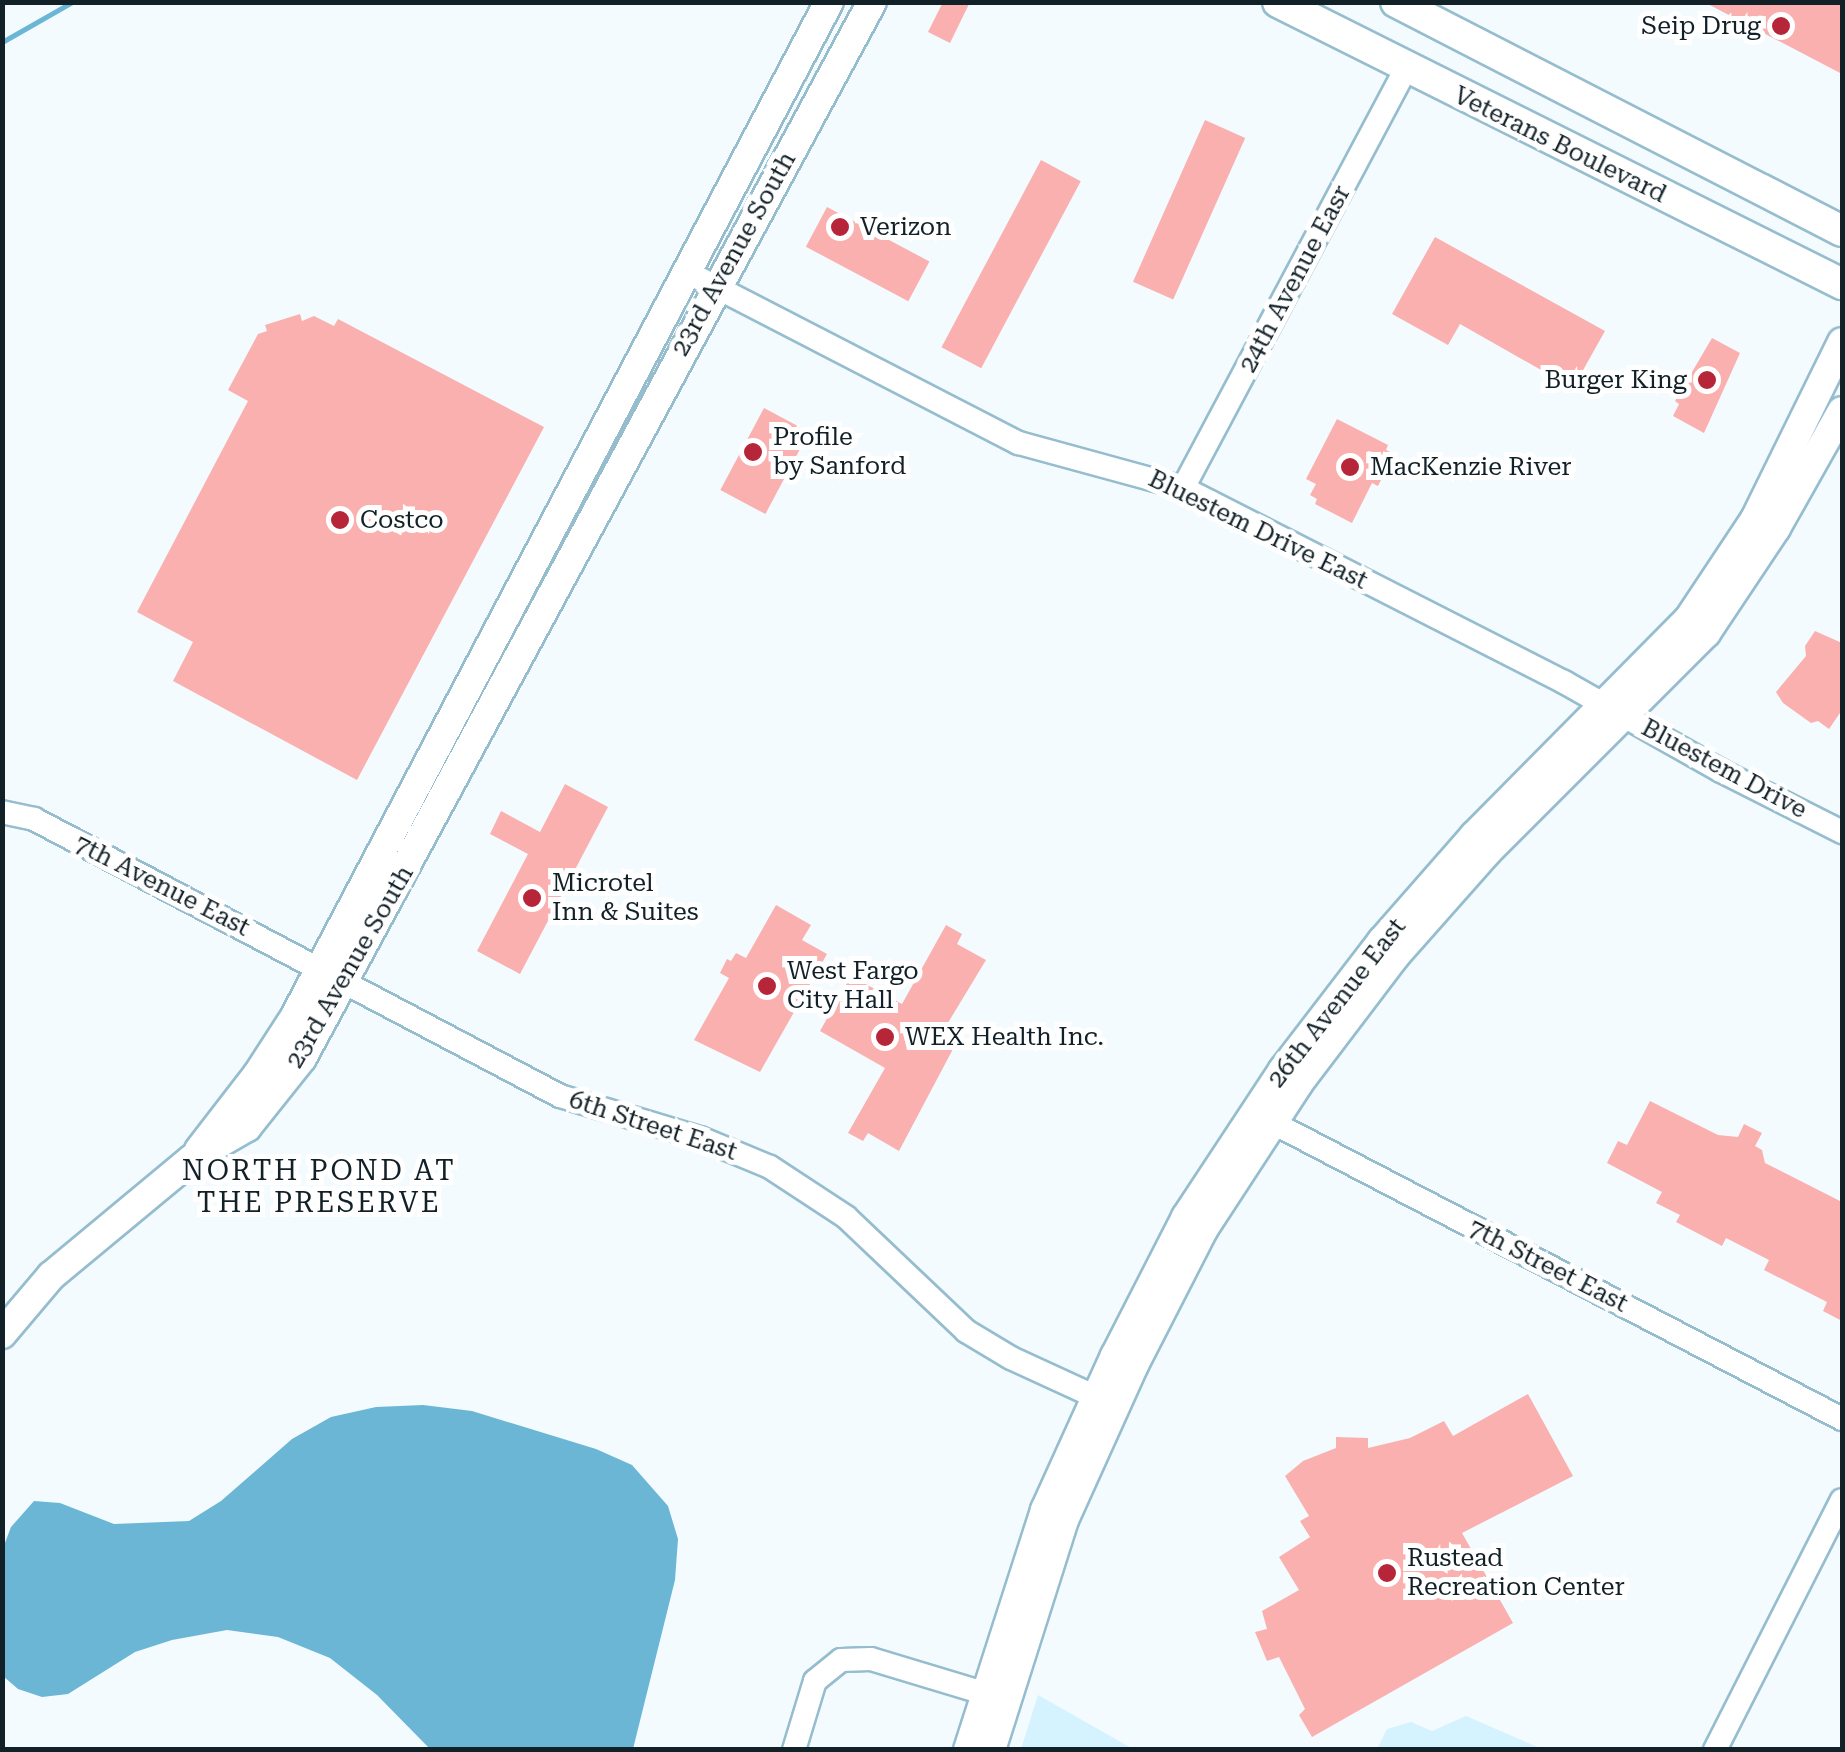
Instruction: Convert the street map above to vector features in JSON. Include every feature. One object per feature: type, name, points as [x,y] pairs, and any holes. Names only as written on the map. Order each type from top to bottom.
[{"type":"main road","name":"Veterans Boulevard","points":[[1278,2],[1842,284]]},
{"type":"main road","name":"Veterans Boulevard","points":[[1396,2],[1842,231]]},
{"type":"street","name":"23rd Avenue South","points":[[192,1159],[257,1075],[320,968],[829,2]]},
{"type":"street","name":"23rd Avenue South","points":[[192,1159],[247,1127],[302,1058],[346,984],[872,2]]},
{"type":"street","name":"24th Avenue Easr","points":[[1184,488],[1406,69]]},
{"type":"street","name":"Bluestem Drive East","points":[[686,272],[1019,442],[1184,488],[1615,709]]},
{"type":"street","name":"26th Avenue East","points":[[1615,709],[1688,620],[1755,519],[1842,342]]},
{"type":"street","name":"26th Avenue East","points":[[991,1750],[995,1696],[1045,1510],[1107,1399],[1186,1217],[1264,1118],[1382,941],[1474,836],[1706,633],[1776,528],[1842,411]]},
{"type":"street","name":"Bluestem Drive","points":[[1615,709],[1721,770],[1842,832]]},
{"type":"street","name":"7th Avenue East","points":[[2,812],[34,819],[320,968]]},
{"type":"street","name":"6th Street East","points":[[320,968],[560,1096],[700,1138],[770,1167],[846,1218],[966,1331],[1011,1358],[1107,1399]]},
{"type":"street","name":"7th Street East","points":[[1264,1118],[1842,1419]]},
{"type":"street","points":[[2,1334],[51,1276],[192,1159]]},
{"type":"street","points":[[1714,1750],[1842,1500]]},
{"type":"street","points":[[794,1750],[815,1681],[841,1660],[872,1660],[995,1696]]},
{"type":"street","name":"26th Avenue East","points":[[968,1750],[995,1696]]},
{"type":"shaded area","points":[[1038,1695],[1133,1749],[1021,1749]]},
{"type":"shaded area","points":[[1466,1716],[1542,1749],[1377,1749],[1387,1729],[1411,1722],[1432,1731]]},
{"type":"water","points":[[423,1405],[472,1411],[596,1449],[632,1465],[668,1506],[678,1539],[675,1580],[633,1749],[430,1749],[377,1695],[330,1658],[278,1637],[227,1630],[172,1640],[135,1652],[68,1694],[42,1697],[18,1689],[3,1676],[3,1548],[11,1527],[34,1501],[60,1503],[114,1524],[189,1521],[221,1501],[292,1439],[331,1417],[376,1407]]},
{"type":"building","points":[[943,2],[970,2],[950,43],[928,32]]},
{"type":"building","points":[[1704,2],[1842,2],[1842,74]]},
{"type":"building","points":[[1205,120],[1245,138],[1173,300],[1133,282]]},
{"type":"building","points":[[1041,160],[1081,181],[981,368],[941,347]]},
{"type":"building","points":[[827,207],[929,261],[908,301],[806,247]]},
{"type":"building","points":[[1435,237],[1605,331],[1573,388],[1460,324],[1448,345],[1392,314]]},
{"type":"building","name":"Costco","points":[[300,314],[302,321],[314,316],[334,326],[338,319],[544,427],[357,780],[173,681],[193,642],[137,612],[248,401],[228,390],[258,334],[267,331],[265,325]]},
{"type":"building","name":"Burger King","points":[[1712,338],[1740,353],[1704,433],[1673,416],[1679,404],[1675,401]]},
{"type":"building","points":[[764,408],[809,432],[765,514],[720,490]]},
{"type":"building","name":"MacKenzie River","points":[[1337,419],[1388,445],[1386,450],[1394,454],[1378,486],[1372,483],[1352,523],[1315,504],[1317,499],[1310,495],[1316,484],[1306,479]]},
{"type":"building","points":[[1815,631],[1842,643],[1842,710],[1829,729],[1818,721],[1811,723],[1783,703],[1776,692],[1806,656],[1805,646]]},
{"type":"building","name":"Microtel Inn & Suites","points":[[565,784],[608,807],[520,974],[477,951],[528,854],[490,834],[501,811],[540,832]]},
{"type":"building","name":"West Fargo City Hall","points":[[776,905],[811,925],[802,940],[827,954],[760,1072],[694,1040],[729,978],[720,973],[727,959],[731,961],[736,953],[746,958]]},
{"type":"building","name":"WEX Health Inc.","points":[[946,925],[962,934],[957,944],[986,960],[937,1041],[953,1049],[899,1151],[868,1133],[863,1141],[848,1133],[885,1068],[820,1031],[851,976],[902,1004]]},
{"type":"building","points":[[1650,1101],[1718,1135],[1738,1137],[1744,1124],[1762,1133],[1755,1146],[1762,1150],[1765,1163],[1842,1202],[1842,1321],[1823,1311],[1827,1302],[1764,1270],[1769,1260],[1726,1238],[1722,1246],[1676,1222],[1680,1215],[1656,1203],[1662,1192],[1607,1163],[1618,1141],[1627,1145]]},
{"type":"building","name":"Rustead Recreation Center","points":[[1528,1394],[1573,1476],[1462,1533],[1513,1623],[1312,1737],[1299,1715],[1305,1709],[1279,1657],[1267,1661],[1255,1632],[1267,1629],[1262,1611],[1299,1590],[1279,1557],[1310,1537],[1300,1521],[1309,1516],[1285,1476],[1303,1461],[1336,1448],[1336,1437],[1368,1438],[1368,1448],[1410,1438],[1444,1421],[1453,1436]]},
{"type":"waterway","points":[[2,42],[72,2]]},
{"type":"place","name":"Seip Drug","points":[[1781,26]]},
{"type":"place","name":"Verizon","points":[[840,227]]},
{"type":"place","name":"Burger King","points":[[1707,380]]},
{"type":"place","name":"Profile by Sanford","points":[[753,452]]},
{"type":"place","name":"MacKenzie River","points":[[1350,467]]},
{"type":"place","name":"Costco","points":[[340,520]]},
{"type":"place","name":"Microtel Inn & Suites","points":[[532,898]]},
{"type":"place","name":"West Fargo City Hall","points":[[767,986]]},
{"type":"place","name":"WEX Health Inc.","points":[[885,1037]]},
{"type":"place","name":"Rustead Recreation Center","points":[[1387,1573]]},
{"type":"district","name":"NORTH POND AT THE PRESERVE","points":[[319,1187]]}]
